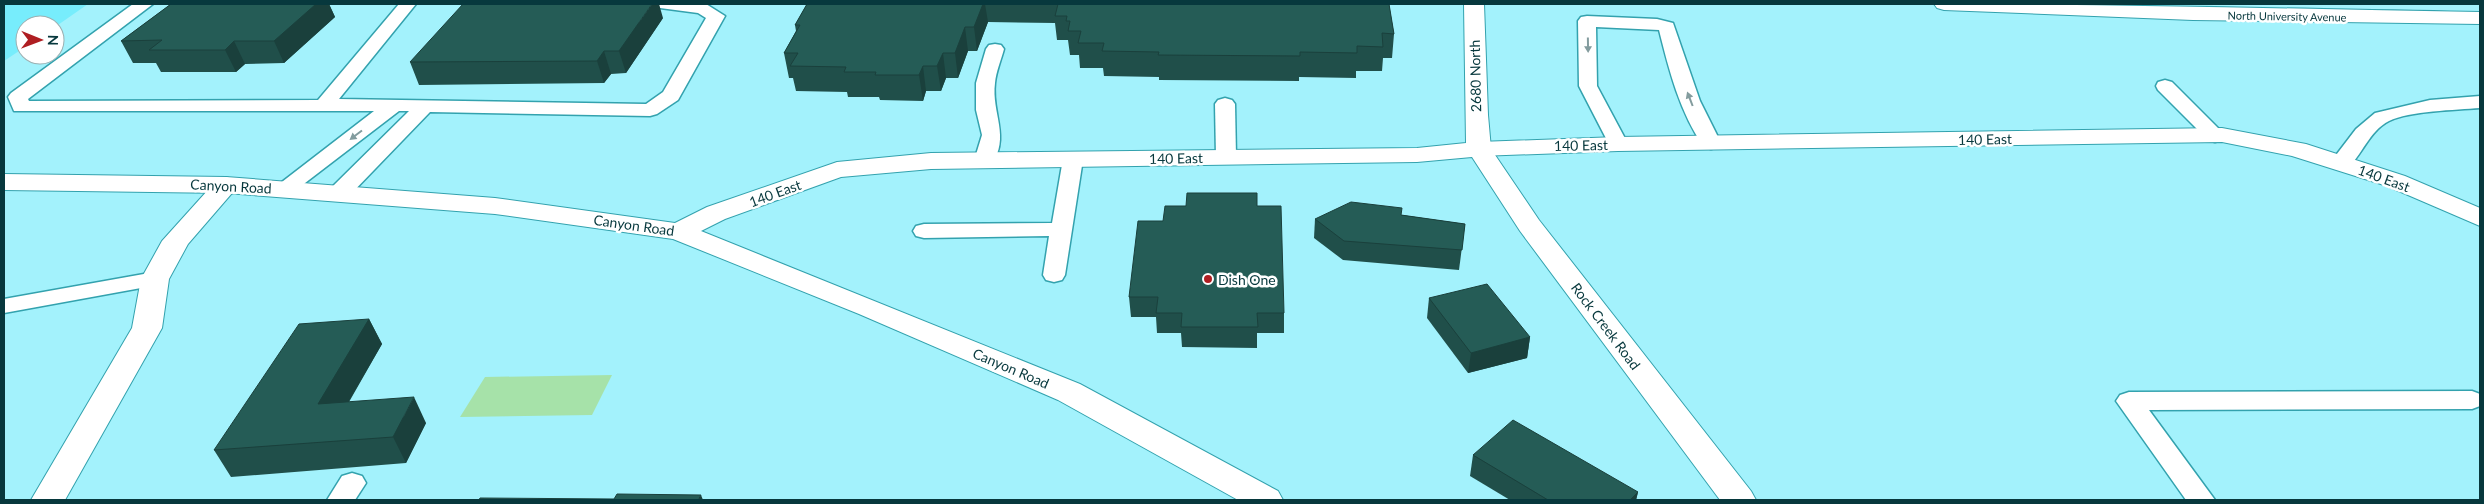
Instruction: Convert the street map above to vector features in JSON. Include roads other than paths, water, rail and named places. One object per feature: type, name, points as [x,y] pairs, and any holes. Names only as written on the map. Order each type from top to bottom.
[{"type":"main road","name":"2680 North","points":[[1474,4],[1476,115],[1479,149]]},
{"type":"main road","name":"North University Avenue","points":[[1944,4],[2174,13],[2480,18]]},
{"type":"main road","name":"140 East","points":[[679,232],[716,213],[837,170],[931,161],[1417,155],[1479,149],[1618,144],[2215,136],[2297,149],[2396,181],[2480,218]]},
{"type":"main road","name":"Rock Creek Road","points":[[1479,149],[1529,225],[1739,500]]},
{"type":"main road","name":"Canyon Road","points":[[4,182],[226,185],[285,189],[494,206],[679,232],[869,308],[1069,392],[1266,500]]},
{"type":"main road","points":[[48,500],[148,328],[155,279],[176,241],[226,185]]},
{"type":"lane","points":[[144,4],[18,97],[20,107],[324,104],[650,110],[671,96],[716,16],[702,8],[666,4]]},
{"type":"lane","points":[[324,104],[408,4]]},
{"type":"lane","points":[[1618,144],[1588,86],[1588,21],[1657,24],[1667,27],[1676,64],[1695,114],[1711,143]]},
{"type":"lane","points":[[984,160],[992,136],[986,110],[986,83],[995,49]]},
{"type":"lane","points":[[2165,86],[2215,136]]},
{"type":"lane","points":[[2340,163],[2363,133],[2382,117],[2430,106],[2480,102]]},
{"type":"lane","points":[[1225,104],[1226,157]]},
{"type":"lane","points":[[285,189],[394,105]]},
{"type":"lane","points":[[338,193],[426,105]]},
{"type":"lane","points":[[1054,275],[1073,159]]},
{"type":"lane","points":[[924,231],[1061,230]]},
{"type":"lane","points":[[4,306],[155,279]]},
{"type":"lane","points":[[2201,500],[2129,401],[2472,400]]},
{"type":"place","name":"Dish One","points":[[1208,279]]}]
